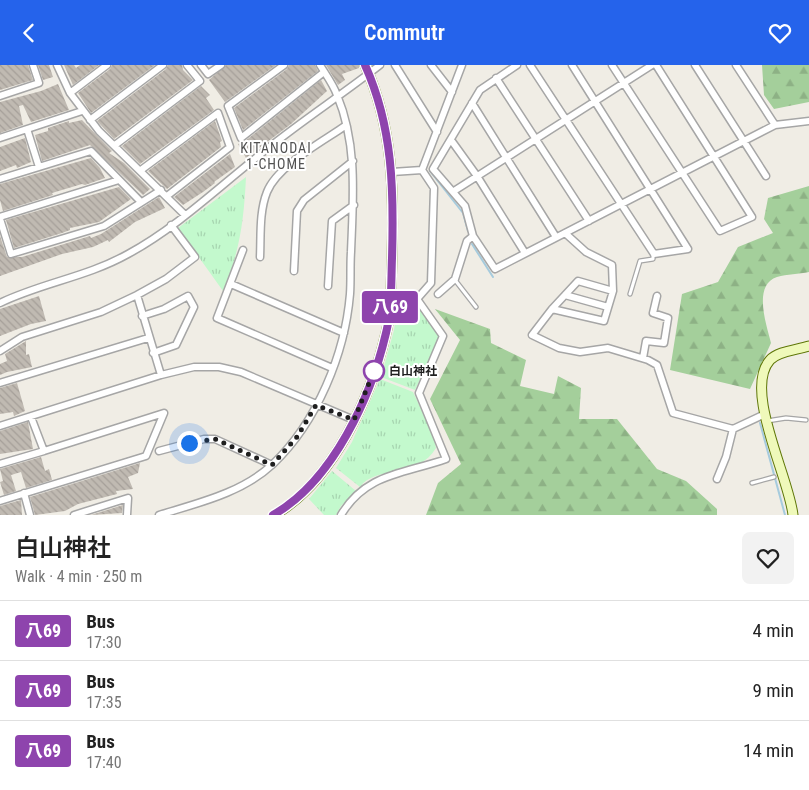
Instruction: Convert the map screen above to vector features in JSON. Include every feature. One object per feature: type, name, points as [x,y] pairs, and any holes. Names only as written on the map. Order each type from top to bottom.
[{"type":"street","points":[[0,96],[39,83],[34,65]]},
{"type":"street","points":[[57,65],[70,93],[99,131],[185,215]]},
{"type":"street","points":[[70,93],[107,65]]},
{"type":"street","points":[[90,120],[163,65]]},
{"type":"street","points":[[115,145],[200,81],[187,65]]},
{"type":"street","points":[[201,65],[208,75],[221,65]]},
{"type":"street","points":[[284,65],[228,106],[241,138],[324,72]]},
{"type":"street","points":[[160,515],[237,488],[272,465],[297,437],[316,405],[332,368],[344,333],[350,295],[354,205],[353,161],[337,95],[320,65]]},
{"type":"street","points":[[0,303],[110,264],[148,242],[337,95],[367,69],[380,65]]},
{"type":"street","points":[[395,65],[437,131]]},
{"type":"street","points":[[431,65],[452,92]]},
{"type":"street","points":[[422,170],[462,65]]},
{"type":"street","points":[[517,65],[480,90],[433,169],[465,206],[473,236],[494,269],[775,125],[809,121]]},
{"type":"street","points":[[530,65],[620,205],[654,254],[688,249],[572,65]]},
{"type":"street","points":[[454,191],[595,101],[624,83],[654,65],[752,217],[720,231],[624,83],[612,65]]},
{"type":"street","points":[[695,65],[766,176]]},
{"type":"street","points":[[736,65],[775,125]]},
{"type":"street","points":[[274,515],[304,491],[328,465],[344,441],[380,355],[387,332],[391,298],[392,172],[384,119],[367,69]]},
{"type":"street","points":[[496,78],[589,221]]},
{"type":"street","points":[[472,103],[556,237]]},
{"type":"street","points":[[0,138],[82,111]]},
{"type":"street","points":[[141,170],[218,113],[230,147],[167,196]]},
{"type":"street","points":[[260,257],[262,209],[267,191],[278,175],[345,126]]},
{"type":"street","points":[[27,129],[39,167]]},
{"type":"street","points":[[451,140],[477,176],[525,253]]},
{"type":"street","points":[[0,179],[91,151],[141,202]]},
{"type":"street","points":[[294,271],[297,211],[304,199],[353,161]]},
{"type":"street","points":[[392,172],[422,170]]},
{"type":"street","points":[[417,299],[431,283],[434,188],[422,170]]},
{"type":"street","points":[[119,180],[0,218],[11,254],[104,226],[161,190]]},
{"type":"street","points":[[328,286],[332,221],[354,205]]},
{"type":"street","points":[[0,351],[22,337],[101,312],[166,279],[195,257],[170,225]]},
{"type":"street","points":[[552,309],[604,321],[613,291],[612,265],[586,252],[565,233]]},
{"type":"street","points":[[438,294],[455,279],[467,241],[473,236]]},
{"type":"street","points":[[243,250],[217,318],[332,368]]},
{"type":"street","points":[[613,291],[578,281],[552,309],[532,335],[559,348],[580,352],[608,348],[643,358],[657,365],[673,413],[733,429],[766,418]]},
{"type":"street","points":[[231,284],[344,333]]},
{"type":"street","points":[[137,295],[148,338],[161,375]]},
{"type":"street","points":[[565,295],[608,307]]},
{"type":"street","points":[[142,316],[164,309],[188,296],[194,307],[176,345],[153,353]]},
{"type":"street","points":[[643,358],[646,341],[664,343],[668,318],[653,313],[657,296]]},
{"type":"street","points":[[391,298],[417,299]]},
{"type":"street","points":[[341,515],[359,491],[374,481],[446,459],[419,393],[443,336],[417,299]]},
{"type":"street","points":[[0,383],[148,338]]},
{"type":"street","points":[[793,515],[778,476],[760,388],[764,368],[777,355],[809,346]]},
{"type":"street","points":[[0,426],[161,375],[194,367],[219,367],[241,371],[354,420]]},
{"type":"street","points":[[0,464],[164,413],[146,456],[0,501]]},
{"type":"street","points":[[31,417],[44,451]]},
{"type":"street","points":[[716,479],[726,457],[733,429]]},
{"type":"street","points":[[159,451],[204,439],[215,439],[272,465]]},
{"type":"street","points":[[24,493],[30,515]]},
{"type":"street","points":[[74,515],[128,498],[127,515]]},
{"type":"lane","points":[[630,294],[640,261],[653,259],[654,254]]},
{"type":"lane","points":[[455,279],[476,307]]},
{"type":"lane","points":[[766,418],[806,420]]},
{"type":"lane","points":[[752,483],[778,476]]},
{"type":"green space","points":[[762,65],[809,65],[809,102],[774,109],[764,95]]},
{"type":"green space","points":[[246,177],[240,235],[229,277],[223,291],[178,228]]},
{"type":"green space","points":[[809,186],[809,272],[777,277],[769,281],[765,288],[763,307],[771,343],[750,389],[670,370],[682,294],[718,282],[738,247],[773,233],[764,219],[768,198]]},
{"type":"green space","points":[[415,301],[440,337],[415,390],[381,377],[394,330],[398,302]]},
{"type":"green space","points":[[435,309],[490,329],[491,343],[526,360],[520,386],[554,394],[558,376],[581,388],[579,419],[617,419],[657,469],[686,481],[717,509],[717,515],[426,515],[438,483],[461,464],[430,399],[460,340]]},
{"type":"green space","points":[[380,379],[413,392],[433,434],[436,448],[428,458],[419,464],[376,476],[367,480],[360,487],[336,468],[352,442]]},
{"type":"green space","points":[[332,471],[356,491],[341,506],[336,515],[324,515],[309,499]]},
{"type":"building","points":[[0,65],[28,65],[33,80],[0,90]]},
{"type":"building","points":[[38,65],[49,65],[53,77],[43,80]]},
{"type":"building","points":[[64,65],[74,65],[76,68],[80,65],[99,65],[73,85]]},
{"type":"building","points":[[112,65],[155,65],[91,113],[78,93],[110,69]]},
{"type":"building","points":[[168,65],[182,65],[183,70],[193,80],[114,139],[97,121],[166,69]]},
{"type":"building","points":[[226,65],[276,65],[225,102],[209,80]]},
{"type":"building","points":[[289,65],[315,65],[318,71],[243,130],[234,108],[287,69]]},
{"type":"building","points":[[326,65],[359,65],[359,68],[342,74],[345,80],[338,85]]},
{"type":"building","points":[[321,80],[327,91],[291,124],[246,158],[238,144],[244,142]]},
{"type":"building","points":[[58,84],[69,110],[31,122],[23,105],[19,106],[23,125],[0,133],[0,102],[41,91]]},
{"type":"building","points":[[201,86],[210,95],[206,98],[214,110],[140,164],[122,146]]},
{"type":"building","points":[[82,120],[112,151],[109,153],[124,163],[150,189],[143,195],[90,145],[42,161],[35,135],[48,131],[48,128],[69,121],[69,123]]},
{"type":"building","points":[[215,121],[222,141],[220,142],[221,147],[167,189],[148,171]]},
{"type":"building","points":[[25,138],[31,162],[17,168],[16,165],[0,171],[0,147]]},
{"type":"building","points":[[230,154],[235,167],[215,183],[183,205],[174,197]]},
{"type":"building","points":[[91,158],[100,168],[105,178],[52,193],[53,195],[3,211],[0,200],[0,184]]},
{"type":"building","points":[[119,187],[131,199],[99,222],[70,228],[70,230],[62,233],[14,248],[6,220]]},
{"type":"building","points":[[159,197],[165,208],[135,222],[109,242],[108,240],[93,247],[62,254],[0,276],[0,236],[7,257],[22,257],[101,234]]},
{"type":"building","points":[[39,296],[46,321],[31,324],[0,336],[0,309]]},
{"type":"building","points":[[26,341],[26,355],[29,354],[32,367],[0,375],[0,364],[7,361],[5,354]]},
{"type":"building","points":[[17,383],[25,411],[14,416],[13,412],[0,414],[0,388]]},
{"type":"building","points":[[28,422],[33,449],[0,454],[0,431]]},
{"type":"building","points":[[41,457],[45,471],[49,469],[52,480],[26,488],[21,472],[11,475],[16,491],[4,495],[0,482],[3,481],[0,469]]},
{"type":"building","points":[[140,463],[138,473],[128,477],[133,489],[116,491],[117,494],[78,504],[65,511],[35,515],[30,497]]},
{"type":"building","points":[[21,500],[22,515],[0,515],[0,506]]},
{"type":"building","points":[[123,505],[122,513],[91,515]]},
{"type":"waterway","points":[[430,171],[463,213],[468,231]]},
{"type":"waterway","points":[[472,244],[493,277]]},
{"type":"waterway","points":[[760,423],[785,515]]},
{"type":"bus line","name":"八69","points":[[273,515],[304,491],[339,450],[369,384],[387,332],[391,298],[393,206],[391,155],[384,119],[365,65]]},
{"type":"place","name":"白山神社","points":[[374,371]]},
{"type":"district","name":"KITANODAI 1-CHOME","points":[[276,156]]},
{"type":"route","points":[[189,443],[204,439],[215,439],[231,444],[272,465],[297,437],[316,405],[354,420],[375,369],[374,371]]}]
